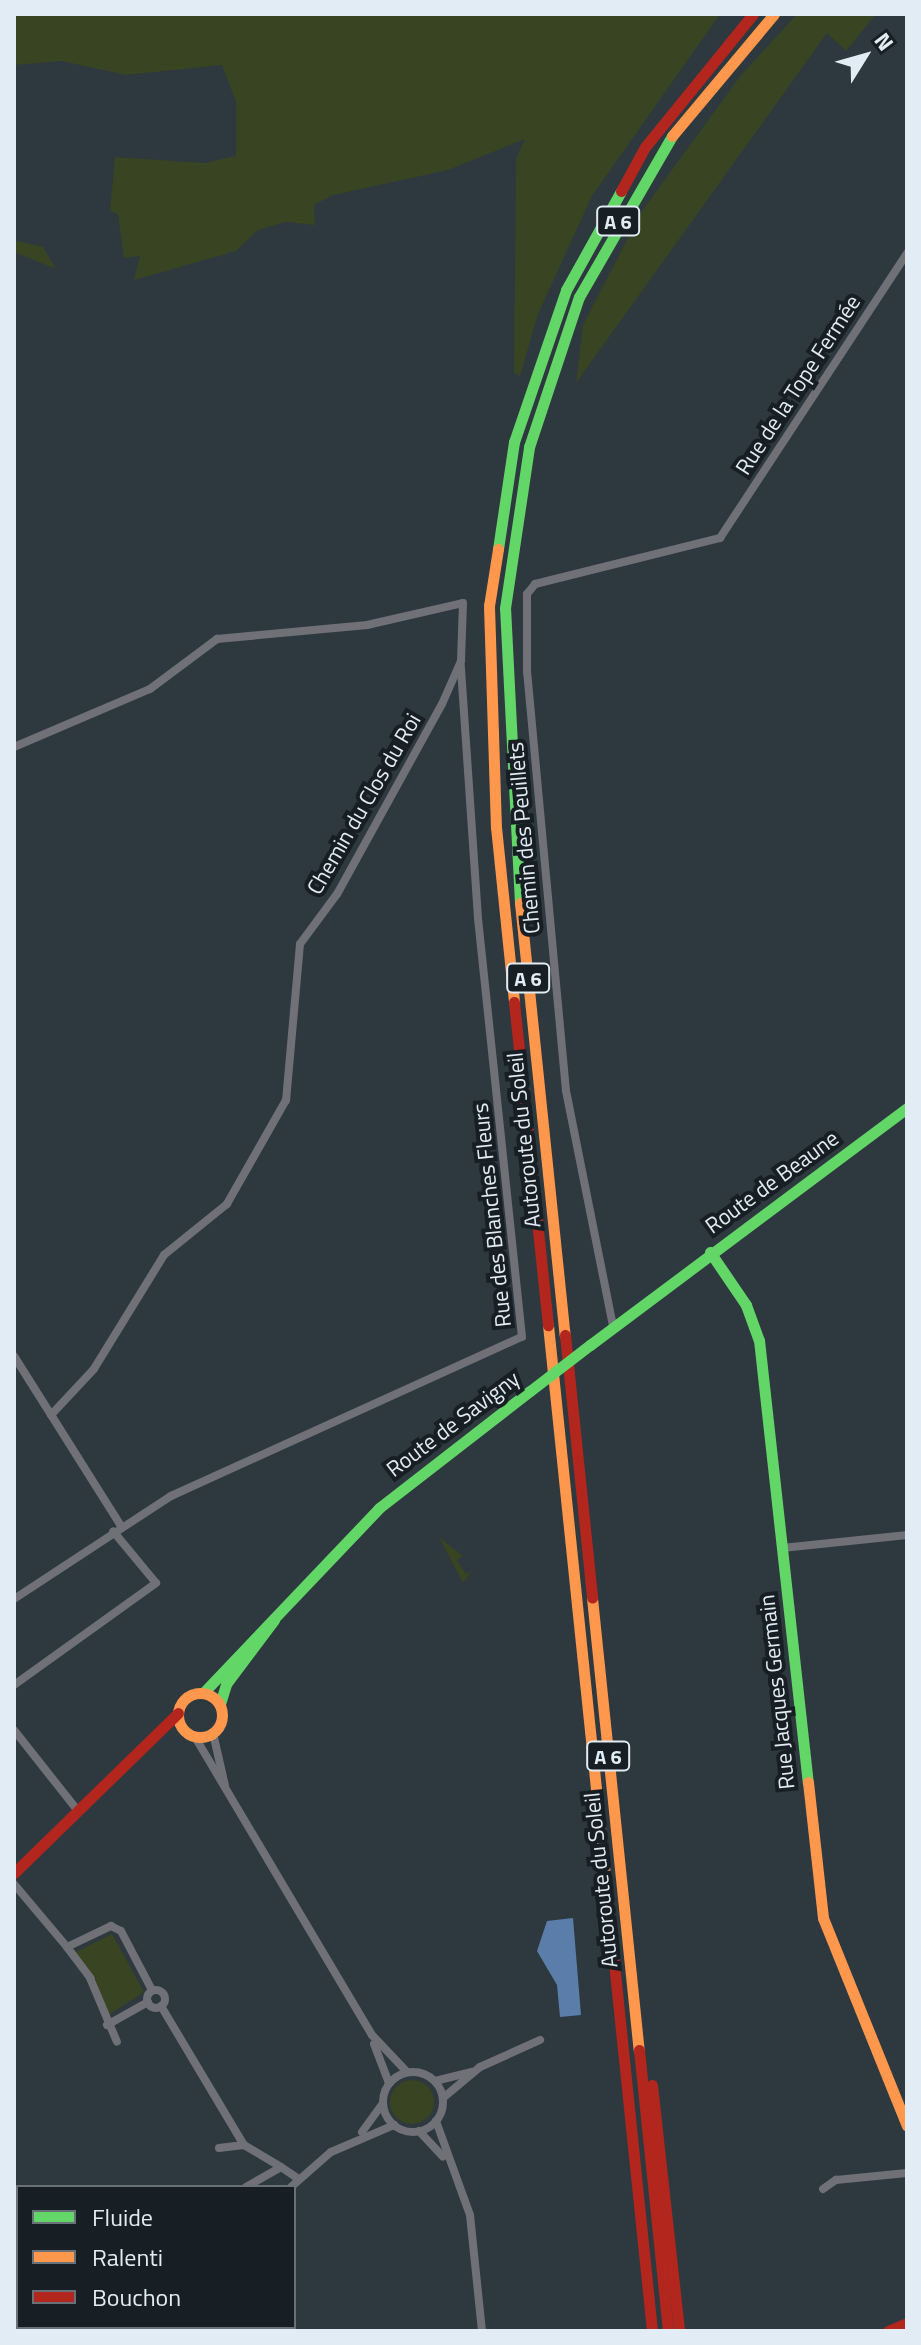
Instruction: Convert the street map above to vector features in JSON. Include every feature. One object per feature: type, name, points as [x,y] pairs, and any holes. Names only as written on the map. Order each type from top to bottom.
[{"type":"main road","name":"Autoroute du Soleil","points":[[652,2331],[496,827],[489,606],[514,442],[569,282],[645,147],[753,14]]},
{"type":"main road","name":"Autoroute du Soleil","points":[[668,2331],[512,825],[505,608],[533,430],[587,281],[667,142],[774,14]]},
{"type":"main road","name":"Route de Beaune","points":[[660,1289],[907,1108]]},
{"type":"main road","name":"Rue Jacques Germain","points":[[710,1252],[756,1330],[820,1904],[907,2126]]},
{"type":"main road","name":"Route de Savigny","points":[[204,1692],[283,1606],[397,1492],[660,1289]]},
{"type":"main road","name":"Route de Savigny","points":[[220,1704],[236,1655]]},
{"type":"main road","points":[[14,1873],[154,1738],[178,1713],[185,1698],[204,1692],[220,1704],[222,1720],[213,1733],[154,1738]]},
{"type":"main road","points":[[178,1713],[190,1734]]},
{"type":"main road","points":[[630,1964],[641,1994],[679,2331]]},
{"type":"main road","points":[[888,2331],[907,2323]]},
{"type":"street","name":"Rue de la Tope Fermée","points":[[720,538],[907,253]]},
{"type":"street","name":"Chemin des Peuillets","points":[[613,1326],[598,1273],[566,1091],[526,660],[527,594],[535,584],[720,538]]},
{"type":"street","name":"Chemin du Clos du Roi","points":[[14,747],[150,689],[217,639],[367,625],[463,603],[461,661],[337,894],[300,944],[286,1100],[227,1204],[164,1255],[94,1369],[51,1415]]},
{"type":"street","name":"Rue des Blanches Fleurs","points":[[14,1599],[117,1528],[269,1450],[504,1351],[523,1332],[478,918],[461,661]]},
{"type":"street","points":[[14,1356],[117,1528],[156,1583],[14,1685]]},
{"type":"street","points":[[782,1548],[907,1535]]},
{"type":"street","points":[[14,1730],[78,1811]]},
{"type":"street","points":[[213,1733],[226,1795]]},
{"type":"street","points":[[190,1734],[372,2035],[389,2083],[383,2104],[357,2137]]},
{"type":"street","points":[[14,1884],[90,1978],[107,2025],[117,2042]]},
{"type":"street","points":[[67,1947],[111,1926],[121,1931],[152,1990],[164,1995],[161,2006]]},
{"type":"street","points":[[107,2025],[148,2002],[152,1990]]},
{"type":"street","points":[[148,2002],[161,2006],[244,2145],[296,2177]]},
{"type":"street","points":[[372,2035],[407,2072],[435,2081],[473,2072],[540,2040]]},
{"type":"street","points":[[389,2083],[407,2072]]},
{"type":"street","points":[[473,2072],[443,2098],[436,2121],[470,2215],[482,2331]]},
{"type":"street","points":[[435,2081],[443,2098]]},
{"type":"street","points":[[383,2104],[394,2125]]},
{"type":"street","points":[[419,2131],[436,2121]]},
{"type":"street","points":[[292,2185],[296,2177],[357,2137],[394,2125],[419,2131],[452,2168]]},
{"type":"street","points":[[219,2148],[244,2145]]},
{"type":"street","points":[[250,2185],[281,2167]]},
{"type":"street","points":[[823,2189],[836,2180],[907,2173]]},
{"type":"green space","points":[[14,14],[720,14],[592,196],[538,314],[520,376],[514,373],[516,159],[525,139],[448,170],[333,195],[314,205],[315,225],[286,222],[258,230],[236,251],[134,280],[140,256],[124,258],[118,214],[110,211],[115,157],[204,163],[236,156],[236,102],[222,65],[126,75],[62,61],[14,65]]},
{"type":"green space","points":[[797,14],[876,14],[846,51],[827,33],[576,383],[583,325],[642,211],[741,75]]},
{"type":"green space","points":[[14,240],[43,247],[56,269],[14,252]]},
{"type":"green space","points":[[439,1537],[463,1556],[457,1560],[466,1574],[472,1571],[463,1583]]},
{"type":"green space","points":[[112,1934],[144,1992],[107,2016],[95,1978],[76,1952]]},
{"type":"green space","points":[[412,2080],[427,2087],[434,2102],[427,2117],[412,2124],[397,2117],[390,2102],[397,2087]]},
{"type":"water","points":[[573,1918],[581,2015],[560,2017],[557,1985],[537,1951],[547,1921]]},
{"type":"traffic: fast","points":[[520,903],[505,608],[529,447],[579,297],[672,136]]},
{"type":"traffic: fast","points":[[498,549],[514,442],[566,290],[621,191]]},
{"type":"traffic: fast","points":[[590,1345],[907,1108]]},
{"type":"traffic: fast","points":[[710,1252],[746,1305],[759,1340],[808,1782]]},
{"type":"traffic: fast","points":[[530,1391],[590,1345]]},
{"type":"traffic: fast","points":[[204,1692],[379,1508],[530,1391]]},
{"type":"traffic: fast","points":[[220,1704],[226,1684],[274,1620]]},
{"type":"traffic: slow","points":[[672,136],[774,14]]},
{"type":"traffic: slow","points":[[498,549],[489,606],[496,827],[514,1002]]},
{"type":"traffic: slow","points":[[520,903],[565,1335]]},
{"type":"traffic: slow","points":[[548,1325],[607,1895]]},
{"type":"traffic: slow","points":[[592,1598],[639,2050]]},
{"type":"traffic: slow","points":[[200,1693],[216,1699],[222,1715],[216,1731],[200,1737],[184,1731],[178,1715],[184,1699],[200,1693]]},
{"type":"traffic: slow","points":[[808,1782],[823,1918],[907,2126]]},
{"type":"traffic: jam","points":[[621,191],[645,147],[753,14]]},
{"type":"traffic: jam","points":[[514,1002],[548,1325]]},
{"type":"traffic: jam","points":[[565,1335],[592,1598]]},
{"type":"traffic: jam","points":[[14,1873],[178,1713]]},
{"type":"traffic: jam","points":[[607,1895],[652,2331]]},
{"type":"traffic: jam","points":[[639,2050],[668,2331]]},
{"type":"traffic: jam","points":[[652,2085],[679,2331]]},
{"type":"traffic: jam","points":[[888,2331],[907,2323]]}]
